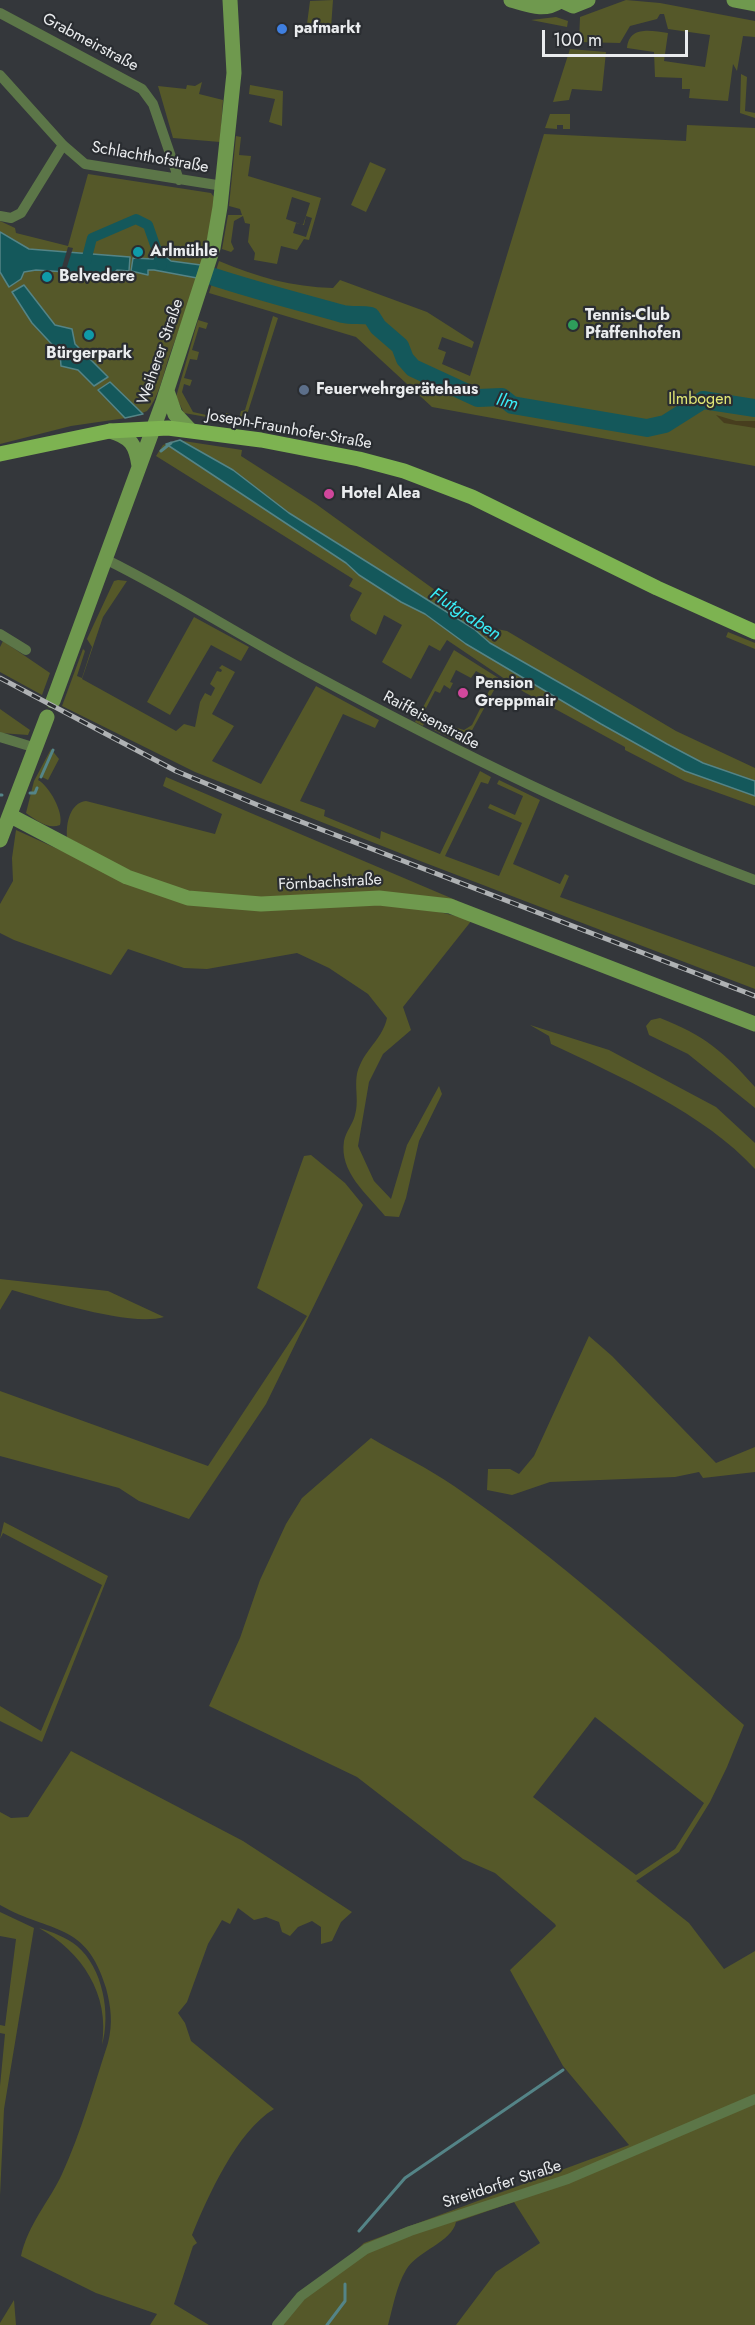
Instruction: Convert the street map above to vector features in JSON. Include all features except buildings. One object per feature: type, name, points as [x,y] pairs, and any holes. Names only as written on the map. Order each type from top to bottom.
[{"type":"main road","name":"Joseph-Fraunhofer-Straße","points":[[0,454],[110,431],[159,425],[315,449],[404,471],[472,498],[657,588],[755,632]]},
{"type":"street","name":"Weiherer Straße","points":[[53,701],[107,561],[147,447],[159,425],[167,391],[210,258],[223,186],[234,66],[230,0]]},
{"type":"street","points":[[511,0],[544,7],[560,0],[573,6],[588,0]]},
{"type":"street","points":[[734,0],[755,4]]},
{"type":"street","name":"Grabmeirstraße","points":[[0,13],[142,89],[153,104],[179,180]]},
{"type":"street","name":"Schlachthofstraße","points":[[0,75],[63,145],[88,166],[223,186]]},
{"type":"street","points":[[0,216],[11,218],[21,213],[63,145]]},
{"type":"street","points":[[167,391],[175,414],[190,430]]},
{"type":"street","points":[[110,431],[131,440],[136,448],[139,470]]},
{"type":"street","name":"Raiffeisenstraße","points":[[107,561],[314,675],[487,766],[609,823],[755,880]]},
{"type":"street","points":[[0,634],[26,650]]},
{"type":"street","points":[[0,840],[47,717]]},
{"type":"street","points":[[0,737],[36,748]]},
{"type":"street","name":"Förnbachstraße","points":[[10,816],[127,877],[188,898],[261,904],[379,898],[450,906],[755,1024]]},
{"type":"street","name":"Streitdorfer Straße","points":[[277,2325],[301,2296],[366,2248],[410,2231],[568,2179],[755,2099]]},
{"type":"green space","points":[[333,0],[331,28],[307,24],[310,1]]},
{"type":"green space","points":[[626,0],[660,3],[755,21],[755,37],[743,36],[737,71],[733,64],[728,101],[689,98],[690,89],[682,89],[682,78],[655,77],[654,52],[627,48],[632,36],[636,33],[648,31],[668,33],[664,61],[705,67],[710,35],[668,29],[664,14],[660,14],[657,19],[630,26],[620,43],[579,42],[580,17]]},
{"type":"green space","points":[[556,17],[568,21],[567,27],[531,20]]},
{"type":"green space","points":[[570,49],[606,52],[602,91],[572,89],[569,100],[553,102]]},
{"type":"green space","points":[[741,74],[747,77],[745,111],[755,113],[755,118],[740,113]]},
{"type":"green space","points":[[202,82],[199,94],[223,100],[220,142],[173,138],[158,86],[186,89],[187,85],[195,86]]},
{"type":"green space","points":[[250,85],[283,91],[282,126],[269,122],[275,99],[249,94]]},
{"type":"green space","points":[[550,114],[570,114],[570,129],[563,129],[563,125],[557,125],[557,129],[545,128]]},
{"type":"green space","name":"Ilmbogen","points":[[687,125],[755,128],[755,466],[432,407],[356,337],[209,293],[219,261],[247,272],[303,286],[333,288],[340,280],[427,312],[474,342],[472,348],[442,337],[438,349],[446,352],[442,364],[470,376],[544,134],[686,141]]},
{"type":"green space","points":[[236,136],[241,137],[239,155],[251,156],[248,176],[321,198],[309,240],[304,239],[297,250],[281,246],[277,264],[254,260],[255,253],[248,242],[250,224],[245,223],[243,216],[234,221],[231,242],[234,249],[231,252],[222,249],[228,215],[242,215],[240,209],[229,206]],"holes":[[[292,197],[310,203],[303,225],[306,216],[312,218],[306,237],[293,233],[296,223],[301,224],[286,219]]]},
{"type":"green space","points":[[370,162],[386,169],[366,212],[351,205]]},
{"type":"green space","name":"Bürgerpark","points":[[88,174],[211,193],[214,197],[211,218],[196,280],[160,387],[147,411],[133,417],[71,426],[0,444],[0,259],[28,249],[0,232],[0,221],[15,228],[16,233],[68,246]]},
{"type":"green space","points":[[273,316],[278,318],[244,424],[238,423],[241,411],[245,410]]},
{"type":"green space","points":[[198,320],[208,323],[206,329],[199,327],[192,350],[199,352],[197,360],[190,359],[184,378],[192,380],[190,386],[184,384],[182,392],[193,412],[224,419],[226,413],[231,414],[229,421],[184,413],[176,397]]},
{"type":"green space","points":[[177,440],[242,450],[241,456],[316,504],[486,627],[507,631],[676,731],[755,768],[755,806],[685,781],[625,750],[625,747],[524,692],[447,640],[440,651],[429,645],[411,679],[385,664],[382,662],[402,625],[384,615],[376,635],[351,620],[350,615],[362,593],[349,586],[353,579],[156,456],[163,445]]},
{"type":"green space","points":[[114,581],[127,581],[103,617],[82,679],[176,731],[184,724],[195,727],[200,702],[205,693],[211,696],[215,688],[210,684],[217,671],[221,672],[219,668],[222,665],[235,672],[212,714],[234,726],[212,761],[261,784],[316,686],[379,720],[375,728],[343,714],[300,801],[325,810],[324,816],[380,839],[381,831],[440,854],[480,771],[491,777],[488,784],[481,782],[445,856],[499,876],[522,823],[488,808],[490,804],[515,815],[523,796],[497,784],[499,780],[540,800],[513,864],[560,884],[565,874],[569,876],[560,897],[755,967],[755,989],[195,772],[62,706],[83,649],[85,651],[77,676],[82,678],[92,647],[87,639]]},
{"type":"green space","points":[[194,617],[249,647],[241,661],[211,645],[170,715],[147,702]]},
{"type":"green space","points":[[728,632],[755,643],[755,649],[726,637]]},
{"type":"green space","points":[[3,641],[50,673],[42,695],[0,672],[0,647]]},
{"type":"green space","points":[[454,650],[500,679],[464,745],[434,730],[435,727],[444,731],[447,725],[464,730],[472,725],[494,681],[476,671],[471,678],[456,670],[450,682],[453,683],[450,689],[444,685],[440,693],[435,691],[423,714],[426,719],[423,726],[415,722]]},
{"type":"green space","points":[[0,709],[30,730],[28,735],[0,733]]},
{"type":"green space","points":[[51,749],[59,759],[48,780],[40,776],[38,780],[47,788],[58,807],[61,820],[60,825],[56,826],[42,824],[26,813],[34,781]]},
{"type":"green space","points":[[166,777],[458,901],[377,892],[351,892],[265,901],[195,894],[136,876],[67,837],[70,814],[76,806],[86,801],[215,834],[222,814],[163,786]]},
{"type":"green space","points":[[16,830],[159,895],[372,902],[419,907],[472,920],[403,1007],[411,1030],[383,1054],[369,1082],[358,1146],[374,1181],[391,1199],[407,1145],[439,1086],[442,1094],[419,1141],[406,1198],[399,1217],[385,1216],[363,1191],[350,1173],[344,1152],[345,1137],[356,1109],[358,1071],[363,1059],[382,1031],[387,1018],[368,994],[329,968],[297,953],[207,969],[184,968],[128,949],[111,975],[14,940],[0,933],[0,904],[13,881],[12,858]]},
{"type":"green space","points":[[660,1018],[689,1031],[723,1054],[755,1087],[755,1108],[688,1054],[649,1035],[646,1026],[651,1020]]},
{"type":"green space","points":[[530,1025],[609,1050],[716,1107],[755,1143],[755,1169],[711,1130],[686,1113],[632,1083],[551,1044],[549,1036]]},
{"type":"green space","points":[[311,1155],[345,1183],[363,1205],[266,1404],[189,1519],[139,1501],[119,1488],[0,1456],[0,1391],[208,1466],[307,1316],[257,1288],[304,1156]]},
{"type":"green space","points":[[0,1279],[108,1291],[164,1317],[149,1319],[110,1315],[67,1306],[12,1290],[0,1310]]},
{"type":"green space","points":[[589,1336],[612,1356],[716,1463],[755,1447],[755,1472],[703,1478],[699,1472],[675,1477],[550,1482],[512,1495],[487,1490],[488,1469],[510,1469],[519,1474],[534,1456]]},
{"type":"green space","points":[[371,1438],[444,1479],[530,1542],[603,1601],[744,1725],[710,1802],[679,1852],[636,1881],[689,1923],[724,1969],[755,1951],[755,2325],[456,2325],[496,2272],[540,2243],[514,2202],[456,2222],[448,2235],[411,2263],[400,2283],[388,2325],[277,2325],[364,2243],[629,2145],[563,2066],[510,1970],[556,1926],[555,1924],[495,1873],[463,1859],[357,1777],[209,1706],[240,1638],[260,1580],[286,1524],[302,1498]],"holes":[[[595,1717],[704,1803],[675,1849],[636,1875],[533,1797]]]},
{"type":"green space","points":[[4,1522],[108,1576],[42,1742],[0,1721],[0,1706],[41,1731],[102,1585],[3,1533],[0,1539]]},
{"type":"green space","points":[[71,1751],[243,1841],[352,1912],[341,1922],[332,1941],[321,1944],[321,1927],[312,1921],[298,1927],[290,1936],[282,1932],[279,1922],[266,1917],[254,1920],[238,1908],[230,1924],[222,1920],[208,1944],[187,2002],[178,2013],[185,2023],[191,2041],[274,2109],[248,2132],[236,2148],[215,2184],[192,2235],[197,2243],[193,2246],[174,2304],[209,2325],[150,2325],[157,2314],[96,2293],[21,2256],[24,2244],[62,2174],[75,2142],[108,2043],[111,2022],[106,1988],[98,1966],[88,1951],[65,1932],[0,1905],[0,1812],[11,1818],[28,1817]]},
{"type":"green space","points":[[0,1912],[34,1928],[4,2109],[0,2196],[0,2086],[5,2034],[0,2033],[0,2025],[5,2026],[16,1939],[0,1936]]},
{"type":"green space","points":[[39,1928],[73,1943],[86,1955],[93,1966],[103,1992],[105,2006],[105,2033],[102,2045],[102,2009],[90,1976],[68,1949]]},
{"type":"green space","points":[[14,2300],[16,2325],[0,2325],[0,2323]]},
{"type":"sand","points":[[716,415],[736,421],[755,421],[755,428],[724,423]]},
{"type":"water","points":[[0,232],[29,249],[130,257],[129,271],[117,270],[111,275],[36,270],[24,272],[21,279],[9,287],[0,272]]},
{"type":"water","points":[[160,252],[171,261],[201,265],[197,278],[154,270],[148,270],[148,275],[131,271],[133,258],[153,259],[154,255]]},
{"type":"water","points":[[24,285],[55,325],[72,329],[75,344],[108,377],[94,386],[78,370],[61,366],[60,353],[32,323],[12,292]]},
{"type":"water","points":[[110,382],[143,414],[125,418],[98,390]]},
{"type":"water","points":[[180,440],[233,470],[289,513],[474,629],[490,643],[703,763],[755,781],[755,796],[685,771],[466,644],[425,614],[401,602],[359,575],[346,563],[166,444]]},
{"type":"pier","points":[[68,247],[73,248],[64,276],[59,277]]},
{"type":"waterway","points":[[86,261],[92,238],[136,219],[148,225],[162,265]]},
{"type":"waterway","name":"Ilm","points":[[214,277],[343,314],[371,316],[378,327],[400,346],[405,359],[413,368],[478,398],[502,397],[512,405],[647,428],[665,424],[703,400],[755,408]]},
{"type":"waterway","points":[[161,451],[171,443]]},
{"type":"waterway","points":[[41,777],[53,750]]},
{"type":"waterway","points":[[30,793],[35,793],[37,788]]},
{"type":"waterway","points":[[359,2231],[405,2178],[563,2070]]},
{"type":"waterway","points":[[327,2325],[345,2301],[345,2284]]},
{"type":"railway","points":[[0,678],[176,771],[260,806],[755,996]]},
{"type":"place","name":"pafmarkt","points":[[282,29]]},
{"type":"place","name":"Arlmühle","points":[[138,252]]},
{"type":"place","name":"Belvedere","points":[[47,277]]},
{"type":"place","name":"Tennis-Club Pfaffenhofen","points":[[573,325]]},
{"type":"place","name":"Bürgerpark","points":[[89,335]]},
{"type":"place","name":"Feuerwehrgerätehaus","points":[[304,390]]},
{"type":"place","name":"Hotel Alea","points":[[329,494]]},
{"type":"place","name":"Pension Greppmair","points":[[463,693]]},
{"type":"water label","name":"Flutgraben","points":[[465,615]]}]
